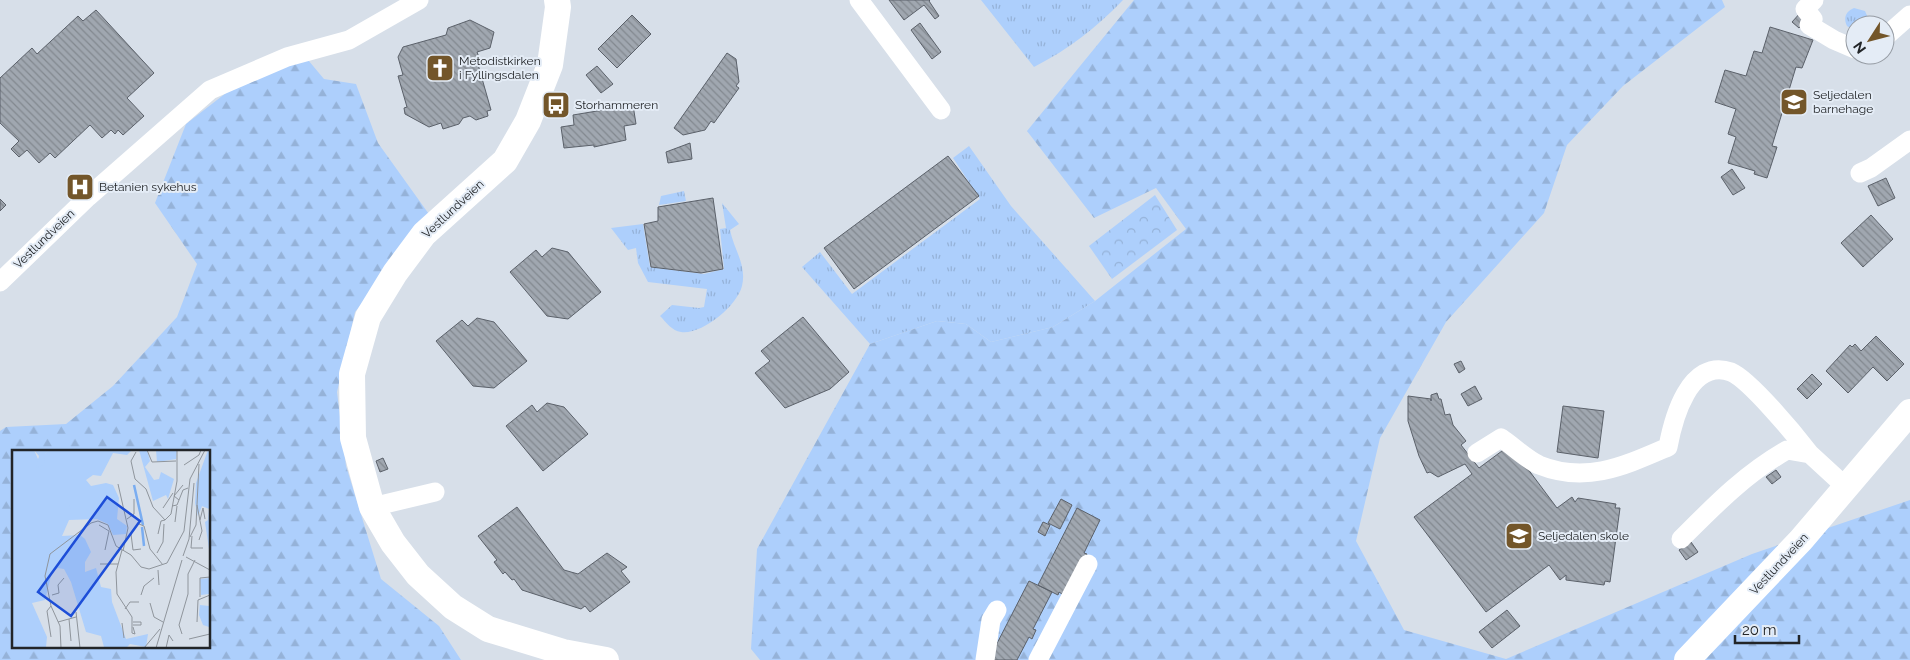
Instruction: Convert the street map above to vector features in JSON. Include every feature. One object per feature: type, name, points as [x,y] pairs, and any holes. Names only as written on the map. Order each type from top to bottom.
[{"type":"main road","name":"Vestlundveien","points":[[557,0],[558,8],[550,65],[528,121],[505,161],[424,234],[394,273],[368,317],[352,374],[352,438],[372,507],[393,543],[418,575],[453,607],[488,629],[563,652],[606,660]]},
{"type":"main road","name":"Vestlundveien","points":[[1687,660],[1801,540],[1910,412]]},
{"type":"street","name":"Vestlundveien","points":[[0,282],[88,197],[210,90],[287,57],[349,40],[419,0]]},
{"type":"street","points":[[859,0],[941,110]]},
{"type":"street","points":[[1814,0],[1805,9],[1813,19],[1809,25],[1845,45]]},
{"type":"street","points":[[1895,28],[1910,15]]},
{"type":"street","points":[[1860,173],[1871,168],[1910,140]]},
{"type":"street","points":[[1477,453],[1501,438],[1538,464],[1581,474],[1619,468],[1668,447],[1676,413],[1685,392],[1698,379],[1721,370],[1732,373],[1742,380],[1786,424],[1810,454],[1847,488]]},
{"type":"street","points":[[1681,539],[1719,500],[1772,459],[1787,450],[1810,454]]},
{"type":"street","points":[[372,507],[435,492]]},
{"type":"street","points":[[1038,660],[1088,564]]},
{"type":"street","points":[[985,660],[991,620],[996,610]]},
{"type":"green space","points":[[981,0],[1123,0],[1082,37],[1034,67]]},
{"type":"green space","points":[[1134,0],[1722,0],[1725,7],[1623,86],[1567,145],[1544,213],[1446,322],[1380,438],[1356,541],[1404,630],[1506,659],[1752,554],[1910,500],[1910,660],[760,660],[751,649],[757,549],[870,344],[937,321],[966,324],[991,342],[1053,327],[1095,301],[1186,229],[1156,188],[1094,218],[1027,131]]},
{"type":"green space","points":[[1851,9],[1865,11],[1867,15],[1846,15]]},
{"type":"green space","points":[[298,48],[324,79],[356,84],[378,143],[431,217],[355,312],[337,392],[346,466],[381,579],[439,626],[461,660],[0,660],[0,431],[6,427],[66,424],[113,386],[177,317],[197,264],[155,203],[186,124],[257,69]]},
{"type":"green space","points":[[969,146],[1011,206],[1095,301],[1053,327],[991,342],[966,324],[937,321],[870,344],[802,267],[820,252],[852,294],[980,199],[953,158]]},
{"type":"green space","points":[[684,191],[686,201],[659,205],[661,196]]},
{"type":"green space","points":[[1155,195],[1177,230],[1112,279],[1089,246]]},
{"type":"green space","points":[[722,203],[739,224],[730,230],[743,271],[742,286],[733,302],[718,318],[699,329],[689,332],[675,330],[660,316],[672,305],[704,307],[707,289],[648,282],[638,263],[636,248],[628,250],[611,228],[643,224],[650,267],[704,274],[724,269],[720,229],[726,228]]},
{"type":"building","points":[[889,0],[930,0],[939,16],[935,19],[924,5],[904,20]]},
{"type":"building","points":[[96,10],[154,73],[127,98],[144,116],[123,135],[118,130],[115,134],[111,130],[102,138],[90,125],[55,158],[50,153],[39,163],[27,150],[19,157],[11,149],[19,141],[0,123],[0,78],[32,48],[37,54],[78,16],[83,21]]},
{"type":"building","points":[[1801,12],[1808,18],[1799,28],[1792,22]]},
{"type":"building","points":[[632,15],[651,34],[617,68],[598,49]]},
{"type":"building","name":"Metodistkirken i Fyllingsdalen","points":[[470,20],[494,32],[490,48],[477,52],[480,60],[477,61],[491,110],[487,111],[488,116],[476,120],[470,116],[463,118],[459,124],[443,129],[441,123],[429,127],[405,114],[404,108],[407,107],[398,76],[403,75],[398,57],[403,47],[446,35],[448,28]]},
{"type":"building","points":[[920,23],[941,52],[932,59],[911,30]]},
{"type":"building","points":[[1770,27],[1813,40],[1802,68],[1796,67],[1772,146],[1777,147],[1767,178],[1754,174],[1755,171],[1728,163],[1736,137],[1728,134],[1736,109],[1715,102],[1725,70],[1746,76],[1754,51],[1762,53]]},
{"type":"building","points":[[727,53],[736,59],[739,82],[736,86],[739,88],[714,123],[711,121],[705,130],[683,135],[674,128]]},
{"type":"building","points":[[597,66],[613,84],[601,93],[586,75]]},
{"type":"building","points":[[633,105],[636,124],[624,126],[626,140],[594,147],[594,145],[564,148],[561,127],[574,125],[573,115]]},
{"type":"building","points":[[690,143],[692,159],[668,163],[666,152]]},
{"type":"building","points":[[948,156],[979,196],[854,289],[824,248]]},
{"type":"building","points":[[1732,169],[1745,188],[1733,195],[1721,177]]},
{"type":"building","points":[[1886,178],[1895,198],[1878,206],[1868,186]]},
{"type":"building","points":[[713,198],[723,269],[701,273],[651,267],[644,224],[658,221],[658,207]]},
{"type":"building","points":[[0,199],[6,205],[0,211]]},
{"type":"building","points":[[1871,215],[1893,239],[1863,267],[1841,243]]},
{"type":"building","points":[[552,248],[568,252],[601,292],[568,319],[547,316],[510,272],[536,250],[542,257]]},
{"type":"building","points":[[803,317],[849,372],[830,389],[785,408],[755,373],[770,361],[761,351]]},
{"type":"building","points":[[477,318],[494,322],[527,361],[494,388],[473,386],[436,341],[462,320],[468,326]]},
{"type":"building","points":[[1876,336],[1904,364],[1887,381],[1873,367],[1848,393],[1826,371],[1850,345],[1852,347],[1855,344],[1861,351]]},
{"type":"building","points":[[1461,361],[1465,369],[1459,373],[1454,364]]},
{"type":"building","points":[[1812,374],[1822,384],[1807,399],[1797,389]]},
{"type":"building","points":[[1475,386],[1482,399],[1468,406],[1461,394]]},
{"type":"building","points":[[1437,393],[1439,399],[1441,399],[1445,415],[1450,414],[1453,425],[1466,441],[1461,445],[1479,468],[1510,445],[1557,508],[1572,497],[1575,502],[1578,498],[1616,504],[1615,508],[1620,508],[1610,582],[1605,581],[1604,585],[1566,580],[1566,575],[1560,580],[1549,565],[1486,612],[1414,517],[1472,474],[1465,464],[1438,477],[1430,472],[1427,473],[1419,456],[1408,421],[1408,396],[1431,399],[1431,395]]},
{"type":"building","points":[[547,403],[564,407],[588,434],[543,471],[506,426],[532,405],[537,412]]},
{"type":"building","points":[[1563,406],[1604,411],[1598,458],[1557,452]]},
{"type":"building","points":[[383,458],[388,469],[380,472],[376,461]]},
{"type":"building","points":[[1776,470],[1781,477],[1772,484],[1766,477]]},
{"type":"building","points":[[1061,499],[1072,505],[1060,529],[1048,523]]},
{"type":"building","points":[[517,507],[564,570],[578,574],[607,553],[627,567],[621,571],[630,582],[590,612],[585,606],[581,609],[522,590],[514,579],[512,580],[505,572],[503,574],[494,562],[497,560],[478,536]]},
{"type":"building","points":[[1077,508],[1100,520],[1084,553],[1087,554],[1083,563],[1062,594],[1059,592],[1058,595],[1038,585]]},
{"type":"building","points":[[1043,522],[1050,525],[1045,536],[1038,532]]},
{"type":"building","points":[[1691,542],[1698,552],[1686,560],[1679,550]]},
{"type":"building","points":[[1029,581],[1052,592],[1033,629],[1036,630],[1032,639],[1029,637],[1017,660],[989,659]]},
{"type":"building","points":[[1507,610],[1520,626],[1492,648],[1479,632]]},
{"type":"place","name":"Metodistkirken i Fyllingsdalen","points":[[440,68]]},
{"type":"place","name":"Seljedalen barnehage","points":[[1794,102]]},
{"type":"place","name":"Storhammeren","points":[[556,105]]},
{"type":"place","name":"Betanien sykehus","points":[[80,187]]},
{"type":"place","name":"Seljedalen skole","points":[[1519,536]]}]
